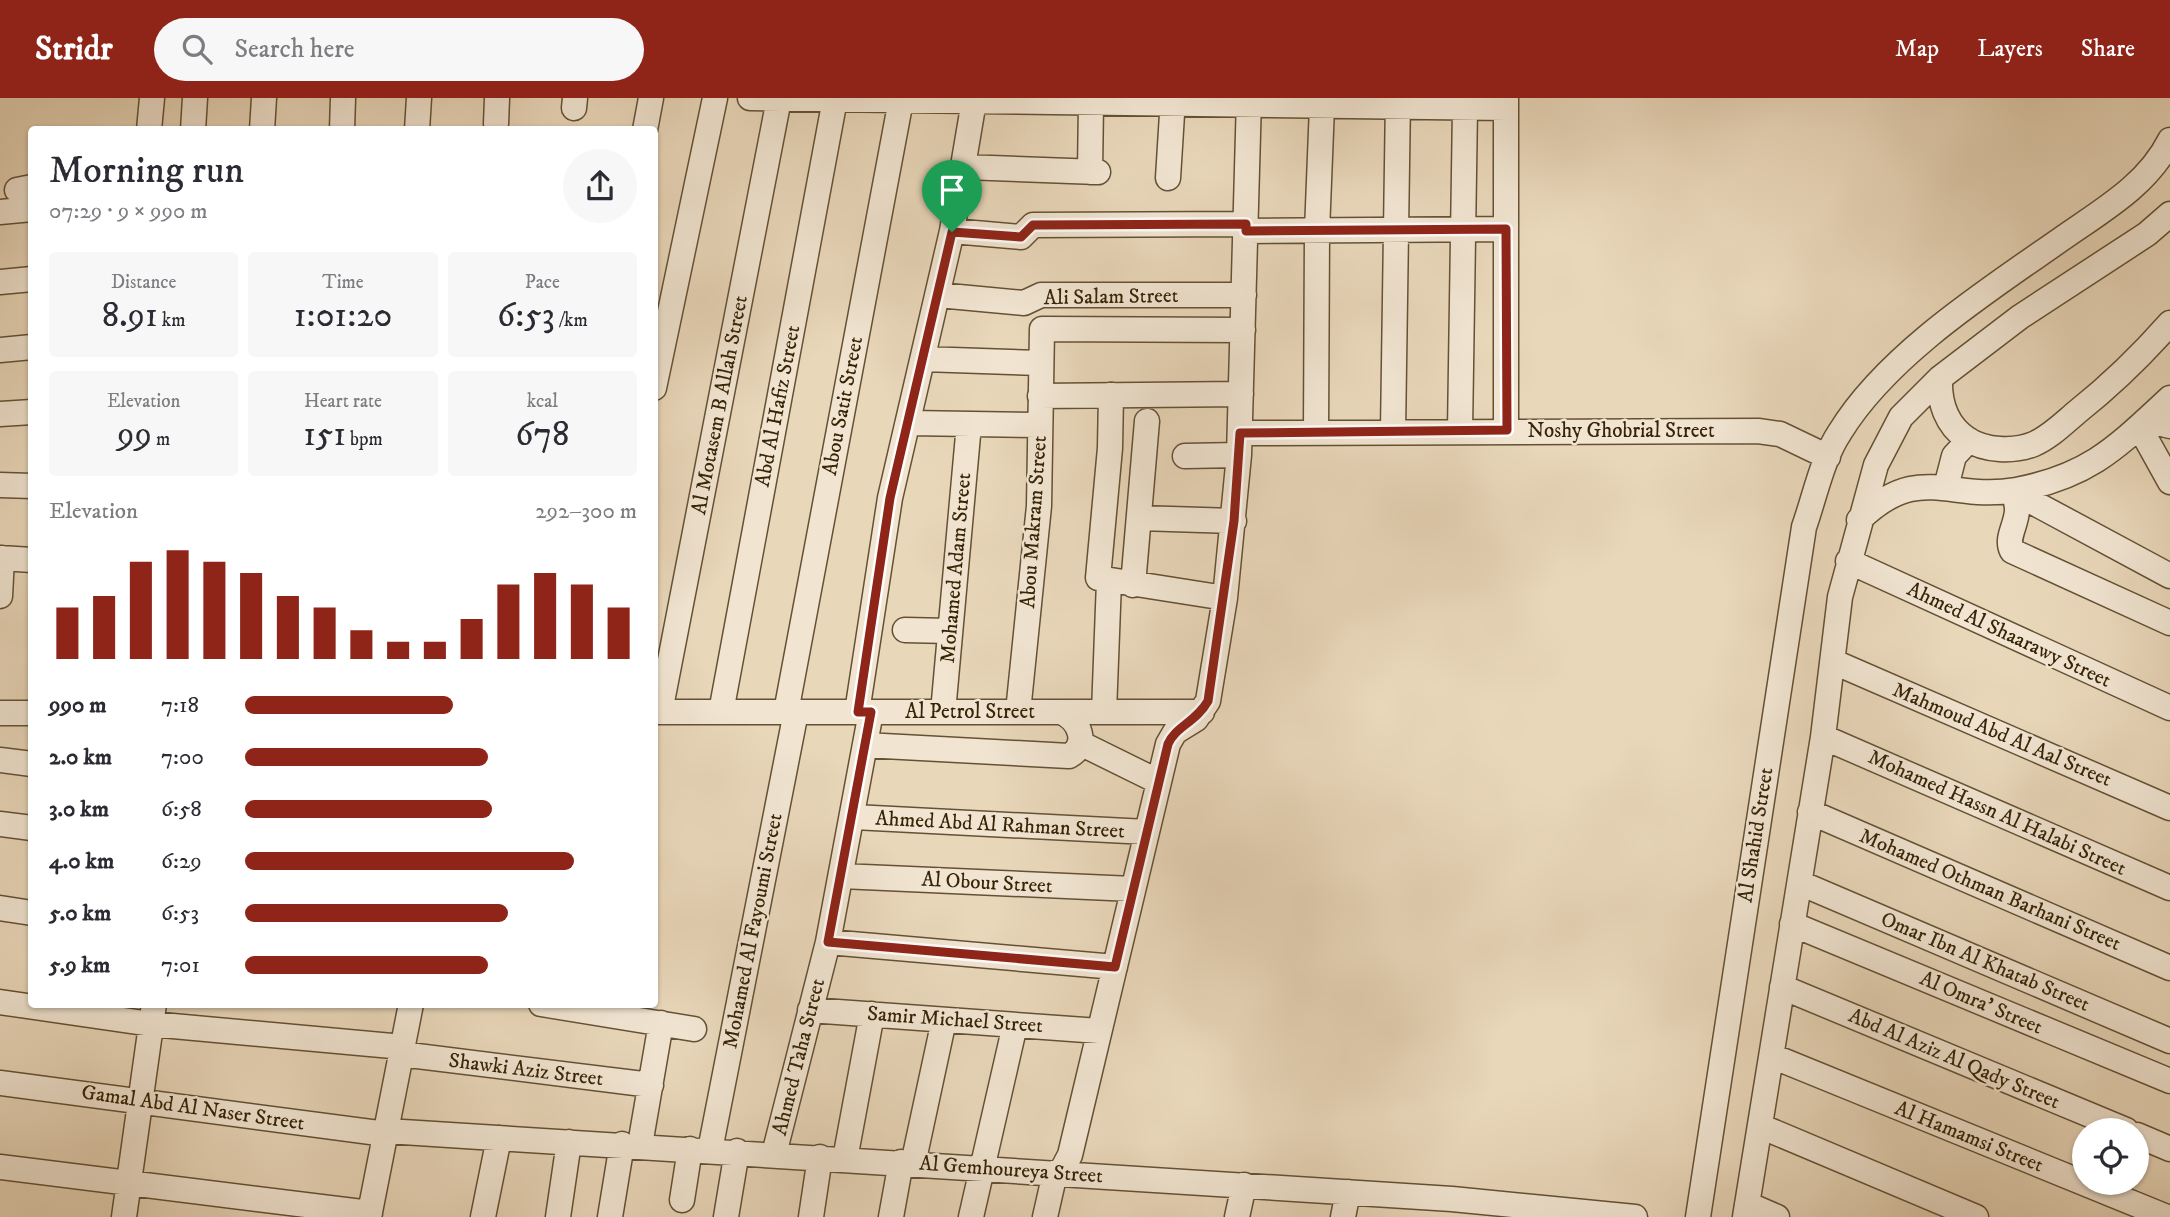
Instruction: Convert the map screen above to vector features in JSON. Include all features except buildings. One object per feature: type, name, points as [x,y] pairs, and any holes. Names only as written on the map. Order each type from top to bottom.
[{"type":"street","points":[[149,126],[152,98]]},
{"type":"street","points":[[193,126],[195,98]]},
{"type":"street","points":[[262,126],[264,98]]},
{"type":"street","points":[[342,126],[343,98]]},
{"type":"street","points":[[417,126],[419,98]]},
{"type":"street","points":[[496,124],[497,98]]},
{"type":"street","points":[[647,126],[651,98]]},
{"type":"street","points":[[658,366],[715,98]]},
{"type":"street","points":[[750,98],[938,99],[974,102],[1249,102],[1322,106],[1398,103],[1465,108],[1506,103],[1507,430]]},
{"type":"street","name":"Al Motasem B Allah Street","points":[[658,707],[779,99]]},
{"type":"street","name":"Abd Al Hafiz Street","points":[[721,712],[819,99]]},
{"type":"street","name":"Abou Satit Street","points":[[791,712],[901,100]]},
{"type":"street","points":[[1168,178],[1172,101]]},
{"type":"street","name":"Ahmed Taha Street","points":[[774,1154],[828,942],[854,817],[865,745],[864,712],[890,498],[910,423],[952,232],[974,102]]},
{"type":"street","points":[[965,167],[1094,172],[1093,102]]},
{"type":"street","points":[[1045,1217],[1055,1173],[1062,1170],[1070,1155],[1171,738],[1202,712],[1208,701],[1225,598],[1240,444],[1249,102]]},
{"type":"street","points":[[1393,432],[1398,103]]},
{"type":"street","points":[[1316,432],[1317,232],[1322,106]]},
{"type":"street","points":[[1460,431],[1465,108]]},
{"type":"street","name":"Al Shahid Street","points":[[1698,1217],[1804,527],[1828,457],[1839,432],[1872,390],[1909,352],[2130,190],[2153,167],[2170,141]]},
{"type":"street","points":[[0,212],[27,195]]},
{"type":"street","points":[[1777,1217],[1746,1211],[1823,737],[1840,597],[1859,520],[1887,440],[1901,417],[1940,378],[2064,287],[2147,234],[2170,214]]},
{"type":"street","points":[[952,232],[1021,237],[1033,225],[1246,228],[1317,232],[1506,229]]},
{"type":"street","points":[[2041,253],[2064,287]]},
{"type":"street","points":[[0,282],[28,279]]},
{"type":"street","name":"Ali Salam Street","points":[[938,295],[1024,303],[1041,295],[1244,295]]},
{"type":"street","points":[[1940,378],[1939,391],[1946,416],[1969,440],[1988,448],[2033,444],[2049,435],[2112,383],[2170,323]]},
{"type":"street","name":"Abou Makram Street","points":[[1018,712],[1039,506],[1041,332],[1048,327],[1243,330]]},
{"type":"street","points":[[0,350],[28,347]]},
{"type":"street","points":[[923,359],[1040,363]]},
{"type":"street","points":[[1040,396],[1241,394]]},
{"type":"street","points":[[1111,395],[1110,448],[1097,575],[1114,582],[1225,598]]},
{"type":"street","points":[[1859,520],[1877,503],[1916,486],[2012,491],[2039,485],[2094,463],[2152,425],[2170,398]]},
{"type":"street","points":[[0,414],[28,412]]},
{"type":"street","points":[[1104,712],[1114,582],[1139,518],[1147,421]]},
{"type":"street","points":[[910,423],[1040,425]]},
{"type":"street","name":"Mohamed Adam Street","points":[[943,712],[969,424]]},
{"type":"street","points":[[2152,425],[2170,482]]},
{"type":"street","name":"Noshy Ghobrial Street","points":[[1185,456],[1316,432],[1507,430],[1758,431],[1780,434],[1828,457]]},
{"type":"street","points":[[1946,487],[1950,466],[1969,440]]},
{"type":"street","points":[[0,485],[28,486]]},
{"type":"street","points":[[2012,491],[2170,576]]},
{"type":"street","points":[[2012,491],[2019,508],[2009,543],[2012,551],[2170,623]]},
{"type":"street","points":[[1139,518],[1234,521]]},
{"type":"street","points":[[0,596],[1,558],[28,560]]},
{"type":"street","name":"Ahmed Al Shaarawy Street","points":[[1849,561],[2170,708]]},
{"type":"street","points":[[905,630],[950,631]]},
{"type":"street","name":"Mahmoud Abd Al Aal Street","points":[[1834,662],[2170,808]]},
{"type":"street","name":"Al Petrol Street","points":[[658,712],[1202,712]]},
{"type":"street","name":"Mohamed Al Fayoumi Street","points":[[682,1200],[700,1149],[791,712]]},
{"type":"street","points":[[865,745],[1069,756],[1074,754],[1080,743],[1079,727],[1069,715],[1061,712]]},
{"type":"street","points":[[0,713],[28,713]]},
{"type":"street","name":"Mohamed Hassn Al Halabi Street","points":[[1823,737],[2170,888]]},
{"type":"street","points":[[1080,743],[1159,782]]},
{"type":"street","points":[[0,760],[28,764]]},
{"type":"street","name":"Mohamed Othman Barhani Street","points":[[1810,812],[2170,968]]},
{"type":"street","name":"Ahmed Abd Al Rahman Street","points":[[854,817],[1147,832]]},
{"type":"street","points":[[0,824],[28,828]]},
{"type":"street","name":"Al Obour Street","points":[[841,877],[1133,889]]},
{"type":"street","name":"Omar Ibn Al Khatab Street","points":[[1800,883],[2170,1041]]},
{"type":"street","points":[[0,908],[28,912]]},
{"type":"street","name":"Al Omra' Street","points":[[1792,924],[2170,1081]]},
{"type":"street","points":[[828,942],[1115,967]]},
{"type":"street","name":"Abd Al Aziz Al Qady Street","points":[[1782,987],[2097,1118]]},
{"type":"street","name":"Shawki Aziz Street","points":[[0,1002],[28,1004]]},
{"type":"street","name":"Shawki Aziz Street","points":[[76,1008],[153,1014],[651,1085]]},
{"type":"street","points":[[0,1167],[369,1215],[410,1008]]},
{"type":"street","points":[[584,1008],[694,1028]]},
{"type":"street","name":"Samir Michael Street","points":[[810,1010],[1100,1031]]},
{"type":"street","points":[[124,1217],[153,1014]]},
{"type":"street","points":[[845,1158],[873,1014]]},
{"type":"street","points":[[891,1217],[944,1020]]},
{"type":"street","points":[[610,1217],[651,1085],[661,1023]]},
{"type":"street","points":[[971,1217],[1015,1025]]},
{"type":"street","name":"Al Hamamsi Street","points":[[1772,1056],[2166,1217]]},
{"type":"street","name":"Gamal Abd Al Naser Street","points":[[0,1083],[387,1132]]},
{"type":"street","points":[[1760,1126],[1976,1217]]},
{"type":"street","name":"Al Gemhoureya Street","points":[[387,1132],[845,1158],[1348,1192],[1450,1208],[1635,1217]]},
{"type":"street","points":[[482,1217],[499,1138]]},
{"type":"street","points":[[2149,1140],[2170,1149]]},
{"type":"street","points":[[558,1217],[569,1142]]},
{"type":"street","points":[[726,1217],[737,1152]]},
{"type":"street","points":[[811,1217],[820,1157]]},
{"type":"street","points":[[1237,1217],[1244,1185]]},
{"type":"street","points":[[1343,1217],[1348,1192]]},
{"type":"route","points":[[1246,224],[1246,231],[1317,232],[1506,229],[1507,430],[1240,433],[1225,598],[1208,701],[1196,719],[1175,732],[1168,744],[1115,967],[828,942],[854,817],[871,712],[858,712],[890,498],[910,423],[952,232],[1021,237],[1027,234],[1033,225],[1246,224]]}]
